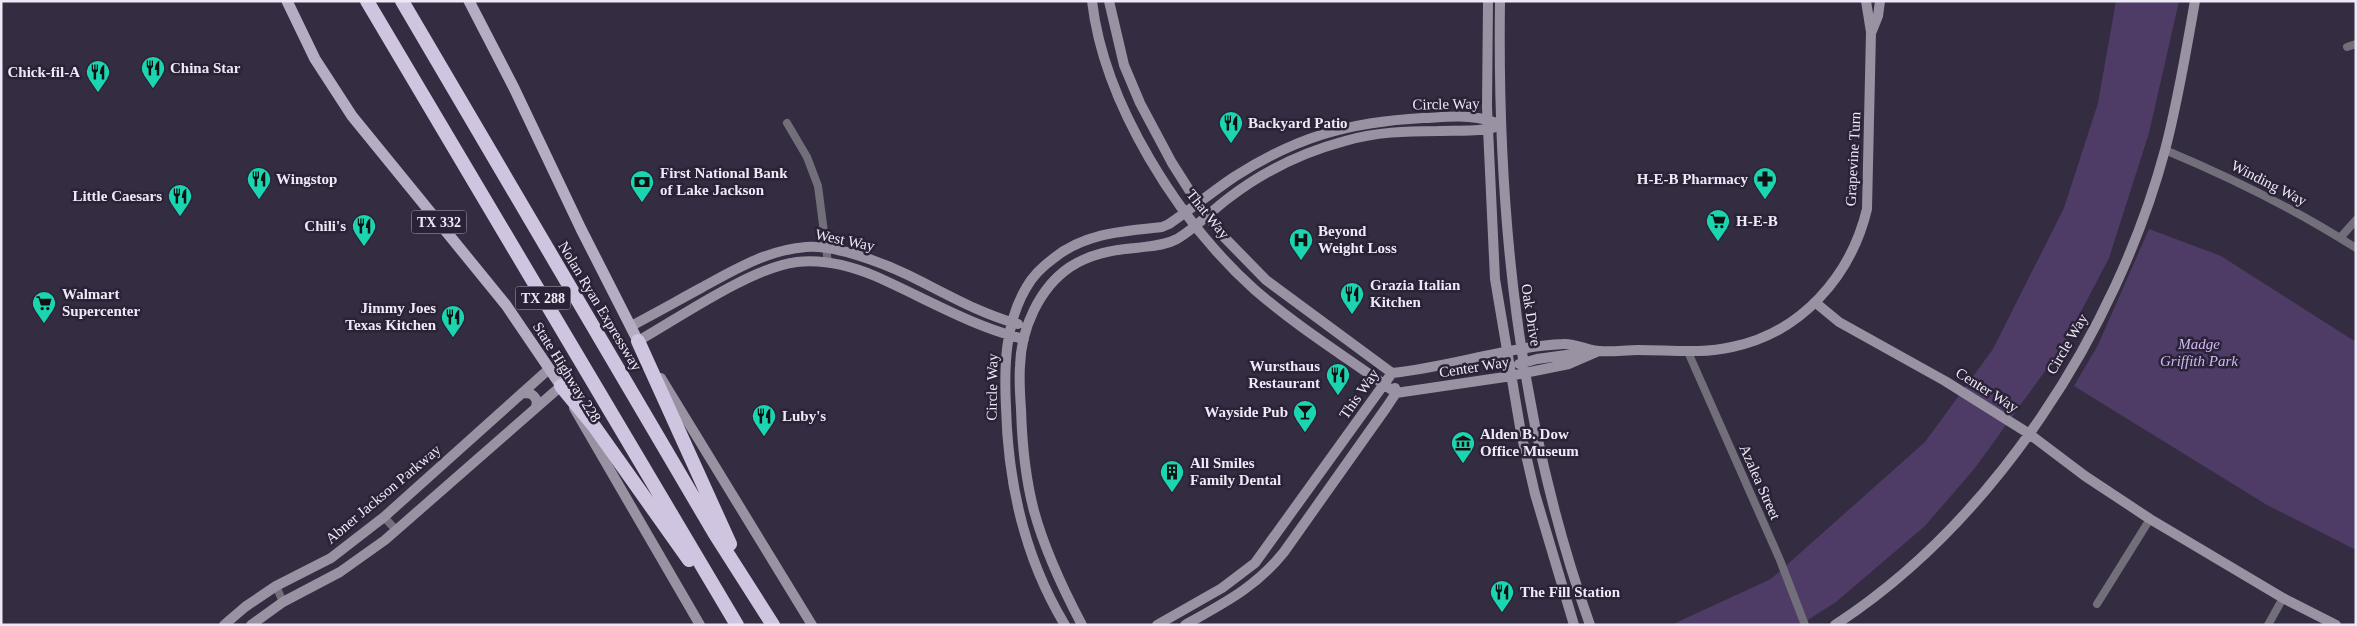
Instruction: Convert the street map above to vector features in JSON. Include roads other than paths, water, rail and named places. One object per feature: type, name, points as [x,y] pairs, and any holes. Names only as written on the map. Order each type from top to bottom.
[{"type":"highway","name":"TX 288","points":[[367,1],[718,596],[737,625]]},
{"type":"highway","name":"Nolan Ryan Expressway","points":[[402,1],[715,534],[773,625]]},
{"type":"highway","points":[[638,341],[687,444],[748,584]]},
{"type":"highway","points":[[561,386],[594,426],[693,566],[718,596]]},
{"type":"main road","name":"State Highway 228","points":[[287,1],[315,59],[352,116],[506,305],[561,386]]},
{"type":"main road","points":[[296,1],[300,28]]},
{"type":"main road","points":[[472,4],[638,341]]},
{"type":"street","name":"That Way","points":[[1092,1],[1094,20],[1102,51],[1124,109],[1157,170],[1186,212],[1231,267],[1255,290],[1384,385]]},
{"type":"street","name":"Oak Drive","points":[[1488,1],[1487,118],[1495,279],[1521,433],[1535,494],[1574,625]]},
{"type":"street","name":"Oak Drive","points":[[1500,1],[1501,125],[1507,246],[1525,373],[1536,434],[1550,494],[1590,625]]},
{"type":"street","name":"Grapevine Turn","points":[[1816,303],[1834,283],[1850,256],[1860,233],[1867,209],[1871,32],[1866,1]]},
{"type":"street","name":"Grapevine Turn","points":[[1871,32],[1878,16],[1880,1]]},
{"type":"street","name":"Circle Way","points":[[1835,625],[1866,604],[1911,567],[1984,494],[2076,361],[2113,291],[2138,233],[2165,150],[2195,1]]},
{"type":"street","name":"That Way","points":[[1110,5],[1124,65],[1140,103],[1172,163],[1207,216],[1266,280],[1392,372]]},
{"type":"street","points":[[1094,20],[1110,5]]},
{"type":"street","points":[[2347,47],[2356,44]]},
{"type":"street","name":"Circle Way","points":[[1064,625],[1047,591],[1019,513],[1010,470],[1004,368],[1009,336],[1025,289],[1043,267],[1066,250],[1103,234],[1162,227],[1198,204],[1232,178],[1276,154],[1341,128],[1385,120],[1487,118],[1501,125]]},
{"type":"street","points":[[787,123],[813,171],[821,201],[828,263]]},
{"type":"street","name":"Circle Way","points":[[1082,625],[1045,545],[1034,510],[1025,468],[1020,365],[1024,339],[1034,308],[1049,286],[1058,276],[1081,260],[1106,252],[1168,243],[1196,225],[1235,193],[1282,165],[1344,141],[1386,133],[1488,130],[1501,125]]},
{"type":"street","name":"Winding Way","points":[[2165,150],[2250,187],[2356,248]]},
{"type":"street","points":[[2340,238],[2356,220]]},
{"type":"street","name":"West Way","points":[[631,326],[734,270],[764,256],[808,247],[826,248],[878,263],[907,274],[960,302],[1028,328]]},
{"type":"street","points":[[764,256],[767,270]]},
{"type":"street","name":"West Way","points":[[638,341],[767,270],[797,262],[828,263],[875,276],[973,323],[1009,336],[1024,339]]},
{"type":"street","points":[[875,276],[878,263]]},
{"type":"street","points":[[687,296],[694,309]]},
{"type":"street","name":"Center Way","points":[[1392,372],[1565,344],[1599,351],[1703,352],[1754,341],[1794,320],[1816,303],[1839,322],[1945,380],[2028,433],[2085,476],[2150,519],[2283,598],[2336,625]]},
{"type":"street","points":[[638,341],[812,625]]},
{"type":"street","points":[[1511,376],[1516,366],[1524,362],[1572,353],[1599,351]]},
{"type":"street","name":"Center Way","points":[[1396,393],[1511,376],[1569,364],[1599,351]]},
{"type":"street","name":"Azalea Street","points":[[1688,352],[1780,560],[1805,625]]},
{"type":"street","name":"Abner Jackson Parkway","points":[[224,625],[245,607],[276,586],[331,558],[384,517],[549,369]]},
{"type":"street","name":"This Way","points":[[1157,625],[1222,588],[1255,563],[1392,372]]},
{"type":"street","name":"This Way","points":[[1185,625],[1236,597],[1266,573],[1288,546],[1396,393],[1392,372]]},
{"type":"street","points":[[1384,385],[1396,393]]},
{"type":"street","points":[[251,625],[284,602],[340,572],[396,530],[561,386]]},
{"type":"street","name":"State Highway 228","points":[[561,386],[622,495],[700,625]]},
{"type":"street","points":[[522,393],[535,396],[537,401],[536,407]]},
{"type":"street","points":[[384,517],[396,530]]},
{"type":"street","points":[[2097,604],[2150,519]]},
{"type":"street","points":[[276,586],[284,602]]},
{"type":"street","points":[[2268,625],[2283,598]]},
{"type":"place","name":"China Star","points":[[153,89]]},
{"type":"place","name":"Chick-fil-A","points":[[98,93]]},
{"type":"place","name":"Backyard Patio","points":[[1231,144]]},
{"type":"place","name":"Wingstop","points":[[259,200]]},
{"type":"place","name":"H-E-B Pharmacy","points":[[1765,200]]},
{"type":"place","name":"First National Bank of Lake Jackson","points":[[642,203]]},
{"type":"place","name":"Little Caesars","points":[[180,217]]},
{"type":"place","name":"H-E-B","points":[[1718,242]]},
{"type":"place","name":"Chili's","points":[[364,247]]},
{"type":"place","name":"Beyond Weight Loss","points":[[1301,261]]},
{"type":"place","name":"Grazia Italian Kitchen","points":[[1352,315]]},
{"type":"place","name":"Walmart Supercenter","points":[[44,324]]},
{"type":"place","name":"Jimmy Joes Texas Kitchen","points":[[453,338]]},
{"type":"place","name":"Wursthaus Restaurant","points":[[1338,396]]},
{"type":"place","name":"Wayside Pub","points":[[1305,433]]},
{"type":"place","name":"Luby's","points":[[764,437]]},
{"type":"place","name":"Alden B. Dow Office Museum","points":[[1463,464]]},
{"type":"place","name":"All Smiles Family Dental","points":[[1172,493]]},
{"type":"place","name":"The Fill Station","points":[[1502,613]]},
{"type":"park label","name":"Madge Griffith Park","points":[[2199,352]]}]
